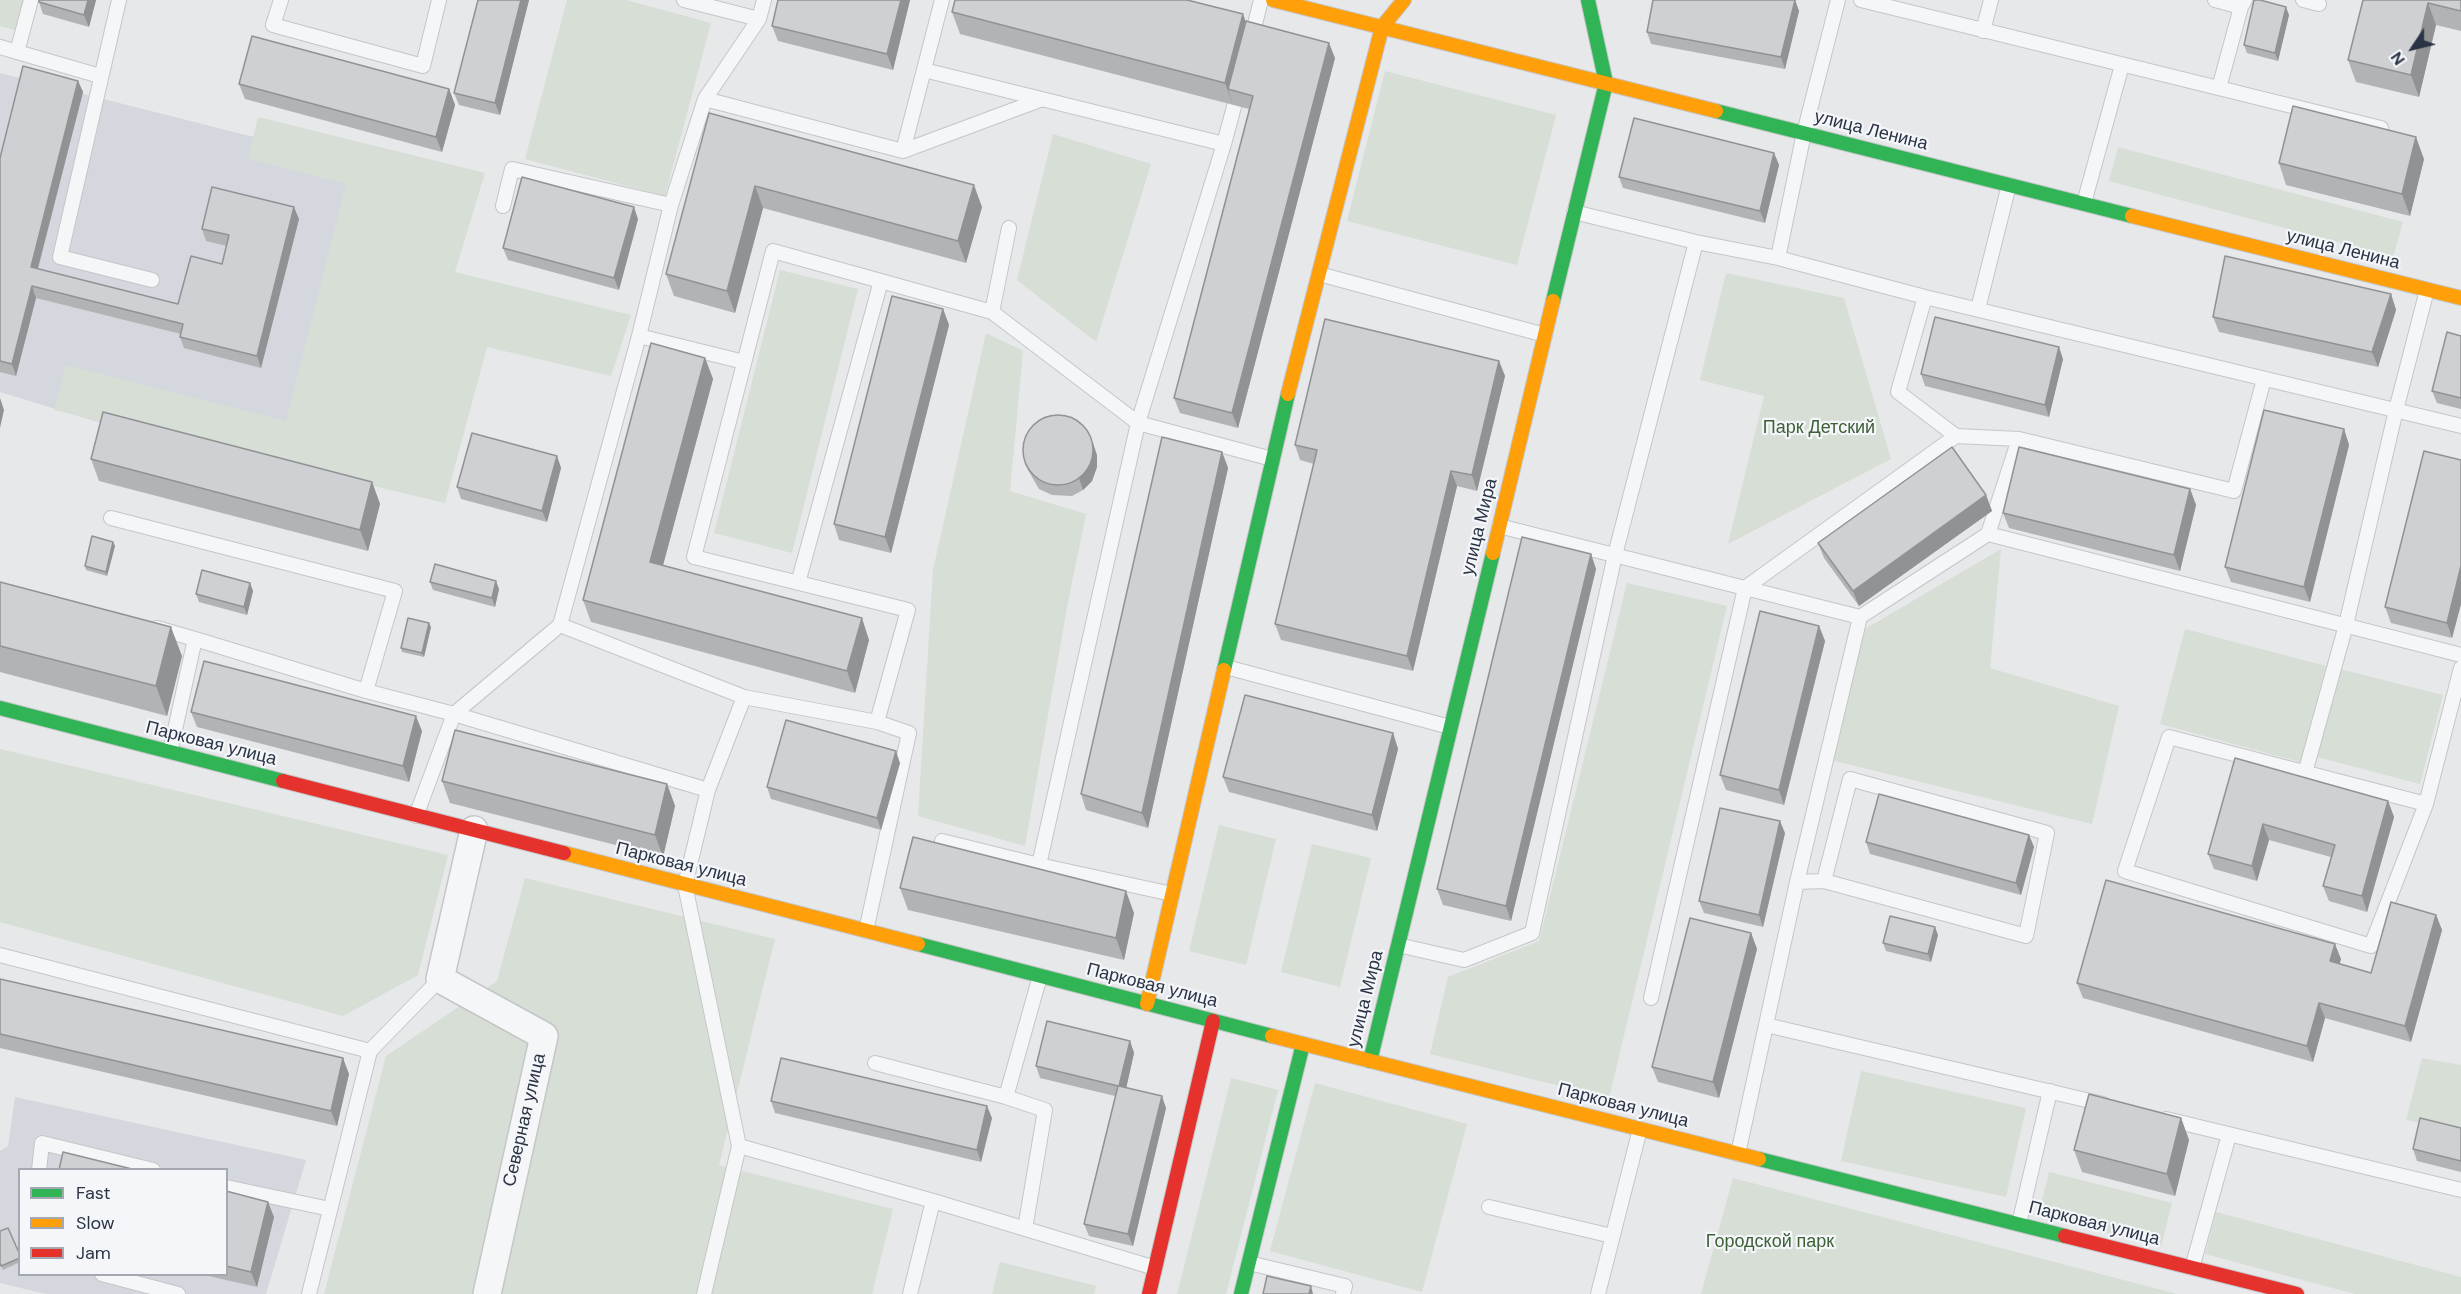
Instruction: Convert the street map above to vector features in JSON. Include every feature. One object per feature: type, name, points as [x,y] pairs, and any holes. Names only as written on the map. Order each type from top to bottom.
[{"type":"main road","name":"улица Ленина","points":[[1273,0],[2461,298]]},
{"type":"main road","points":[[1147,1004],[1272,459],[1382,27],[1404,0]]},
{"type":"main road","name":"улица Мира","points":[[1370,1061],[1606,83],[1588,0]]},
{"type":"main road","name":"Парковая улица","points":[[0,708],[1303,1044],[2296,1294]]},
{"type":"main road","points":[[1149,1294],[1213,1021]]},
{"type":"main road","points":[[1241,1294],[1303,1044]]},
{"type":"street","points":[[440,979],[474,830]]},
{"type":"street","name":"Северная улица","points":[[440,979],[544,1036],[487,1294]]},
{"type":"lane","points":[[17,52],[31,0]]},
{"type":"lane","points":[[119,0],[60,257],[152,280]]},
{"type":"lane","points":[[281,0],[273,26],[423,66],[439,0]]},
{"type":"lane","points":[[684,0],[759,19]]},
{"type":"lane","points":[[416,816],[454,714],[560,625],[639,336],[671,205],[705,99],[759,19],[764,0]]},
{"type":"lane","points":[[903,151],[942,0]]},
{"type":"lane","points":[[1247,56],[1261,0]]},
{"type":"lane","points":[[1778,258],[1804,133],[1838,0]]},
{"type":"lane","points":[[1861,0],[2381,128]]},
{"type":"lane","points":[[1983,31],[1991,0]]},
{"type":"lane","points":[[2215,0],[2243,3],[2219,88]]},
{"type":"lane","points":[[2303,0],[2319,4]]},
{"type":"lane","points":[[0,47],[100,76]]},
{"type":"lane","points":[[2084,203],[2122,65]]},
{"type":"lane","points":[[924,70],[1224,144]]},
{"type":"lane","points":[[1039,865],[1138,423],[1224,144],[1241,78]]},
{"type":"lane","points":[[705,99],[903,151],[1040,100]]},
{"type":"lane","points":[[503,206],[512,169],[671,205]]},
{"type":"lane","points":[[1977,309],[2009,185]]},
{"type":"lane","points":[[1574,212],[1696,242],[1778,258],[1925,297],[2461,426]]},
{"type":"lane","points":[[992,312],[1009,228]]},
{"type":"lane","points":[[1398,945],[1464,960],[1532,933],[1615,555],[1696,242]]},
{"type":"lane","points":[[877,722],[908,610],[694,557],[773,251],[992,312],[1138,423],[1272,459]]},
{"type":"lane","points":[[1319,274],[1545,335]]},
{"type":"lane","points":[[798,583],[881,281]]},
{"type":"lane","points":[[2305,773],[2346,625],[2396,410],[2427,290]]},
{"type":"lane","points":[[1925,297],[1898,392],[1956,436],[2019,439],[2234,490],[2264,379]]},
{"type":"lane","points":[[639,336],[744,362]]},
{"type":"lane","points":[[1650,998],[1745,588],[1956,436]]},
{"type":"lane","points":[[1738,1154],[1797,882],[1860,617],[1988,534],[2019,439]]},
{"type":"lane","points":[[111,518],[395,591],[366,691]]},
{"type":"lane","points":[[1499,526],[1860,617]]},
{"type":"lane","points":[[1988,534],[2461,655]]},
{"type":"lane","points":[[560,625],[744,697],[877,722],[909,733],[866,932]]},
{"type":"lane","points":[[149,626],[708,790]]},
{"type":"lane","points":[[170,752],[195,639]]},
{"type":"lane","points":[[1226,667],[1450,727]]},
{"type":"lane","points":[[2426,804],[2169,737],[2126,871],[2371,946],[2426,804],[2461,668]]},
{"type":"lane","points":[[704,1294],[739,1146],[685,885],[708,790],[744,697]]},
{"type":"lane","points":[[1797,882],[1824,881],[2026,936],[2048,833],[1850,779],[1824,881]]},
{"type":"lane","points":[[942,841],[1173,894]]},
{"type":"lane","points":[[0,955],[370,1051]]},
{"type":"lane","points":[[1006,1097],[1040,976]]},
{"type":"lane","points":[[309,1294],[370,1051],[440,979]]},
{"type":"lane","points":[[1766,1025],[2117,1107]]},
{"type":"lane","points":[[875,1063],[1006,1097],[1045,1110],[1025,1228]]},
{"type":"lane","points":[[2019,1224],[2050,1091]]},
{"type":"lane","points":[[2151,1116],[2461,1190]]},
{"type":"lane","points":[[1598,1294],[1640,1129]]},
{"type":"lane","points":[[2192,1268],[2229,1135]]},
{"type":"lane","points":[[39,1168],[42,1143],[145,1168]]},
{"type":"lane","points":[[739,1146],[933,1201],[1155,1268]]},
{"type":"lane","points":[[228,1187],[330,1209]]},
{"type":"lane","points":[[910,1294],[933,1201]]},
{"type":"lane","points":[[1489,1207],[1612,1236]]},
{"type":"lane","points":[[1249,1263],[1345,1286],[1343,1294]]},
{"type":"lane","points":[[106,1276],[178,1294]]},
{"type":"shaded area","points":[[0,73],[353,162],[274,476],[0,392]]},
{"type":"shaded area","points":[[15,1097],[306,1160],[266,1294],[46,1294],[0,1283],[0,1151],[8,1146]]},
{"type":"green space","points":[[0,0],[26,0],[18,31],[0,26]]},
{"type":"green space","points":[[567,0],[626,0],[711,23],[665,196],[525,159]]},
{"type":"green space","points":[[1385,71],[1556,115],[1517,265],[1347,221]]},
{"type":"green space","points":[[258,117],[485,173],[455,272],[631,315],[611,376],[487,347],[445,503],[54,410],[66,365],[286,421],[346,184],[248,159]]},
{"type":"green space","points":[[1053,134],[1151,164],[1096,342],[1017,280]]},
{"type":"green space","points":[[2118,147],[2403,222],[2393,257],[2109,181]]},
{"type":"green space","points":[[780,270],[858,289],[792,553],[714,533]]},
{"type":"green space","name":"Парк Детский","points":[[1726,273],[1844,298],[1891,459],[1728,544],[1764,396],[1700,380]]},
{"type":"green space","points":[[986,333],[1023,351],[1010,491],[1086,514],[1068,602],[1025,846],[918,816],[933,570]]},
{"type":"green space","points":[[2001,549],[1990,668],[2119,706],[2092,824],[1831,760],[1865,629]]},
{"type":"green space","points":[[1627,583],[1727,606],[1609,1098],[1430,1054],[1448,977],[1539,941]]},
{"type":"green space","points":[[2185,629],[2326,666],[2300,762],[2160,724]]},
{"type":"green space","points":[[2340,669],[2443,695],[2420,784],[2317,757]]},
{"type":"green space","points":[[0,749],[448,855],[418,975],[343,1016],[0,922]]},
{"type":"green space","points":[[1219,825],[1276,839],[1246,965],[1189,951]]},
{"type":"green space","points":[[1312,844],[1371,858],[1340,987],[1281,972]]},
{"type":"green space","points":[[525,878],[775,939],[719,1165],[893,1209],[872,1294],[324,1294],[386,1056],[497,981]]},
{"type":"green space","points":[[2422,1058],[2461,1065],[2461,1130],[2406,1120]]},
{"type":"green space","points":[[1861,1071],[2026,1108],[2006,1197],[1841,1161]]},
{"type":"green space","points":[[1231,1078],[1278,1090],[1226,1294],[1177,1294]]},
{"type":"green space","points":[[1315,1083],[1467,1124],[1422,1292],[1270,1251]]},
{"type":"green space","points":[[2049,1172],[2172,1203],[2161,1247],[2038,1216]]},
{"type":"green space","name":"Городской парк","points":[[1733,1178],[2177,1294],[1701,1294]]},
{"type":"green space","points":[[2216,1212],[2461,1277],[2461,1294],[2355,1294],[2205,1254]]},
{"type":"green space","points":[[1000,1262],[1096,1286],[1094,1294],[992,1294]]},
{"type":"building","points":[[39,0],[88,0],[84,15],[39,2]]},
{"type":"building","points":[[478,0],[521,0],[495,103],[454,93]]},
{"type":"building","points":[[778,0],[901,0],[887,54],[772,26]]},
{"type":"building","points":[[955,0],[1187,0],[1243,14],[1225,83],[952,12]]},
{"type":"building","points":[[1653,0],[1795,0],[1781,57],[1647,32]]},
{"type":"building","points":[[2254,0],[2286,7],[2275,53],[2244,45]]},
{"type":"building","points":[[2363,0],[2461,0],[2461,11],[2428,3],[2411,75],[2348,60]]},
{"type":"building","points":[[1246,21],[1329,43],[1232,413],[1174,398],[1253,96],[1228,89]]},
{"type":"building","points":[[252,36],[449,89],[436,137],[239,84]]},
{"type":"building","points":[[23,66],[78,81],[31,267],[178,304],[191,256],[222,264],[229,235],[202,229],[212,187],[294,207],[257,356],[180,337],[183,324],[32,286],[12,364],[0,361],[0,158]]},
{"type":"building","points":[[2293,106],[2416,137],[2402,194],[2279,163]]},
{"type":"building","points":[[709,113],[974,185],[958,241],[755,186],[727,291],[666,274]]},
{"type":"building","points":[[1634,118],[1774,153],[1760,211],[1619,177]]},
{"type":"building","points":[[522,177],[634,207],[614,278],[503,248]]},
{"type":"building","points":[[2225,256],[2391,294],[2372,352],[2213,317]]},
{"type":"building","points":[[892,296],[943,309],[885,537],[834,524]]},
{"type":"building","points":[[1935,317],[2059,347],[2045,405],[1921,374]]},
{"type":"building","points":[[1325,319],[1499,361],[1472,475],[1451,471],[1407,656],[1275,624],[1317,450],[1295,445]]},
{"type":"building","points":[[2447,332],[2461,336],[2461,398],[2432,391]]},
{"type":"building","points":[[651,343],[705,358],[650,562],[862,618],[847,671],[583,600]]},
{"type":"building","points":[[2264,410],[2344,429],[2304,587],[2225,567]]},
{"type":"building","points":[[103,412],[372,482],[360,530],[91,459]]},
{"type":"building","points":[[1058,415],[1071,418],[1083,425],[1090,437],[1093,450],[1090,463],[1083,475],[1071,482],[1058,485],[1045,482],[1033,475],[1026,463],[1023,450],[1026,437],[1033,425],[1045,418]]},
{"type":"building","points":[[472,433],[557,456],[542,511],[457,487]]},
{"type":"building","points":[[1162,437],[1222,452],[1142,813],[1081,794]]},
{"type":"building","points":[[1952,447],[1986,495],[1853,591],[1818,543]]},
{"type":"building","points":[[2019,447],[2190,489],[2174,555],[2003,513]]},
{"type":"building","points":[[2424,451],[2461,460],[2461,566],[2447,623],[2385,607]]},
{"type":"building","points":[[92,536],[113,542],[106,572],[85,566]]},
{"type":"building","points":[[1522,537],[1591,554],[1506,906],[1437,889]]},
{"type":"building","points":[[435,564],[496,581],[492,598],[430,582]]},
{"type":"building","points":[[202,570],[250,583],[244,607],[196,594]]},
{"type":"building","points":[[0,582],[171,627],[156,686],[0,646]]},
{"type":"building","points":[[1760,611],[1819,626],[1779,790],[1720,775]]},
{"type":"building","points":[[408,618],[429,623],[422,653],[401,648]]},
{"type":"building","points":[[204,661],[416,716],[403,766],[191,712]]},
{"type":"building","points":[[1245,695],[1393,733],[1372,815],[1223,777]]},
{"type":"building","points":[[786,720],[896,751],[877,818],[767,787]]},
{"type":"building","points":[[455,730],[667,784],[655,835],[442,781]]},
{"type":"building","points":[[2235,758],[2388,801],[2362,896],[2323,886],[2335,845],[2263,824],[2252,866],[2208,854]]},
{"type":"building","points":[[1879,794],[2029,835],[2016,883],[1866,842]]},
{"type":"building","points":[[1720,808],[1780,821],[1759,915],[1699,901]]},
{"type":"building","points":[[913,837],[1126,891],[1116,938],[900,888]]},
{"type":"building","points":[[2106,880],[2335,944],[2330,961],[2371,973],[2391,902],[2436,915],[2405,1026],[2319,1003],[2307,1046],[2077,983]]},
{"type":"building","points":[[1890,916],[1935,927],[1928,954],[1883,943]]},
{"type":"building","points":[[1690,918],[1751,933],[1713,1082],[1652,1067]]},
{"type":"building","points":[[0,979],[343,1058],[331,1111],[0,1034]]},
{"type":"building","points":[[1047,1021],[1130,1041],[1119,1086],[1162,1096],[1128,1234],[1084,1224],[1118,1086],[1036,1066]]},
{"type":"building","points":[[781,1058],[987,1106],[977,1150],[771,1101]]},
{"type":"building","points":[[2089,1094],[2181,1118],[2167,1174],[2074,1150]]},
{"type":"building","points":[[2420,1118],[2461,1128],[2461,1161],[2413,1149]]},
{"type":"building","points":[[63,1152],[128,1168],[59,1168]]},
{"type":"building","points":[[228,1192],[268,1202],[251,1272],[228,1266]]},
{"type":"building","points":[[8,1228],[18,1250],[18,1259],[1,1266],[0,1263],[0,1231]]},
{"type":"building","points":[[1267,1276],[1311,1286],[1309,1294],[1263,1294]]},
{"type":"traffic: fast","points":[[1553,301],[1606,83],[1588,0]]},
{"type":"traffic: fast","points":[[1716,111],[2132,216]]},
{"type":"traffic: fast","points":[[1224,670],[1288,394]]},
{"type":"traffic: fast","points":[[1370,1061],[1493,553]]},
{"type":"traffic: fast","points":[[0,708],[283,781]]},
{"type":"traffic: fast","points":[[918,944],[1272,1036]]},
{"type":"traffic: fast","points":[[1241,1294],[1303,1044]]},
{"type":"traffic: fast","points":[[1759,1159],[2065,1236]]},
{"type":"traffic: slow","points":[[1273,0],[1716,111]]},
{"type":"traffic: slow","points":[[1288,394],[1382,27],[1404,0]]},
{"type":"traffic: slow","points":[[2132,216],[2461,298]]},
{"type":"traffic: slow","points":[[1493,553],[1553,301]]},
{"type":"traffic: slow","points":[[1147,1004],[1224,670]]},
{"type":"traffic: slow","points":[[564,853],[918,944]]},
{"type":"traffic: slow","points":[[1272,1036],[1759,1159]]},
{"type":"traffic: jam","points":[[283,781],[564,853]]},
{"type":"traffic: jam","points":[[1149,1294],[1213,1021]]},
{"type":"traffic: jam","points":[[2065,1236],[2297,1294]]}]
